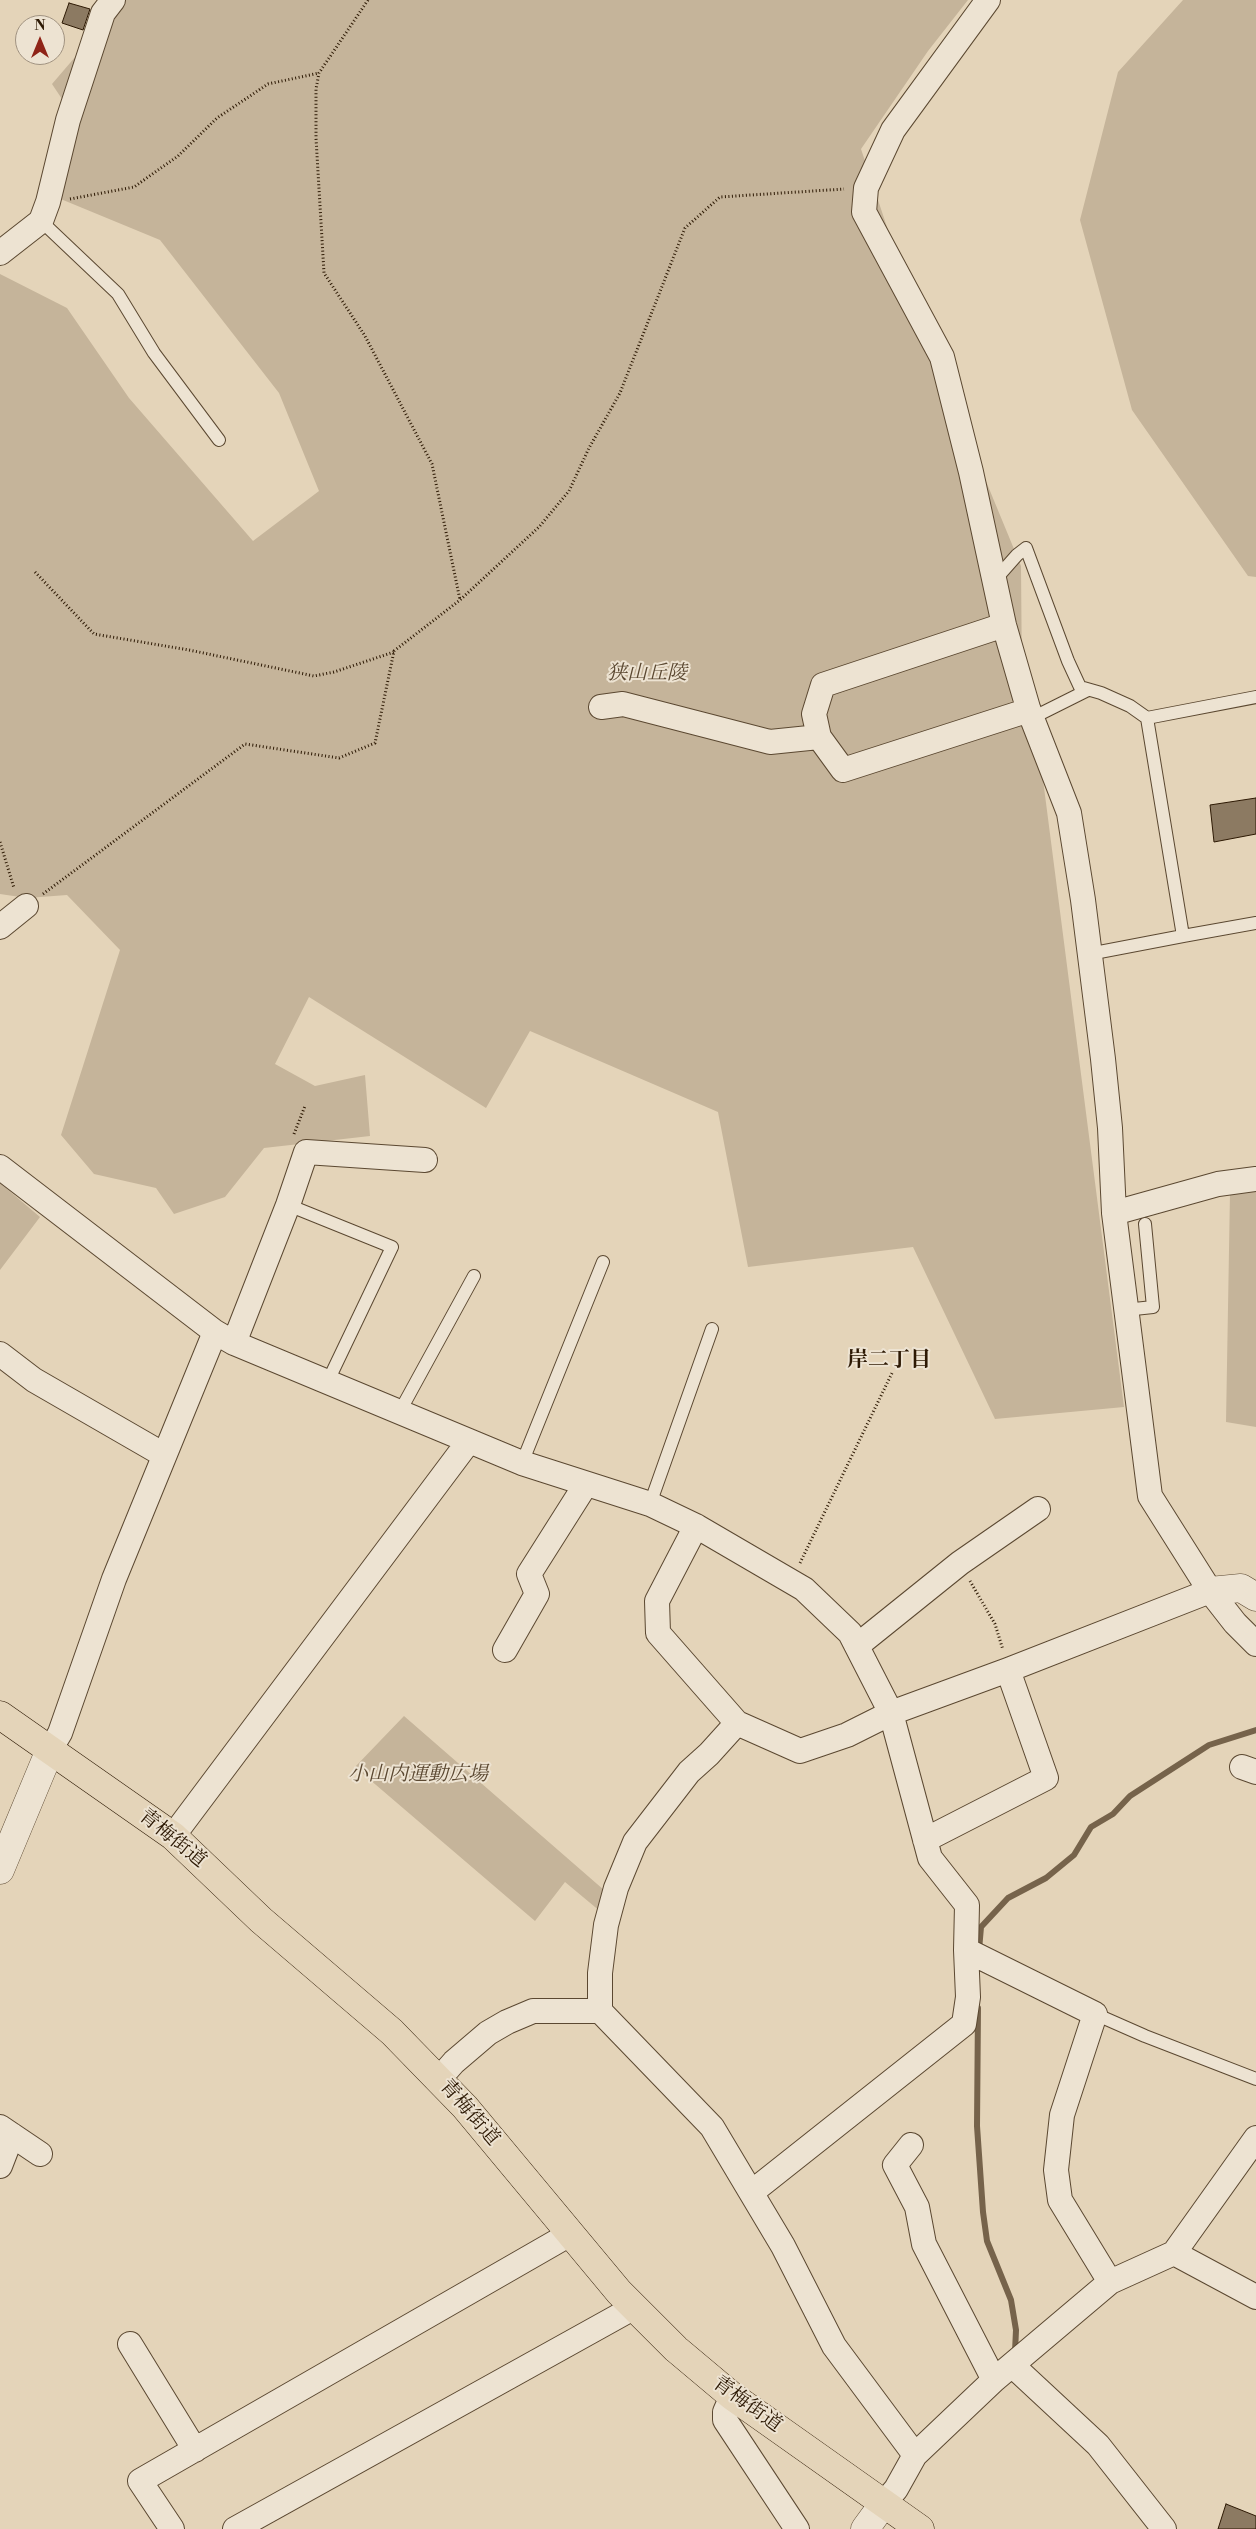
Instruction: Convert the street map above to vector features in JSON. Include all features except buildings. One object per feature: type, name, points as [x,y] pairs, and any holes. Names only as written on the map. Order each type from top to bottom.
[{"type":"main road","name":"青梅街道","points":[[0,1715],[173,1836],[261,1920],[387,2027],[439,2079],[633,2308],[676,2349],[732,2396],[920,2529]]},
{"type":"street","points":[[0,254],[45,212],[71,111],[103,13],[113,0]]},
{"type":"street","points":[[988,0],[893,130],[866,188],[864,212],[942,357],[971,472],[1004,625],[1030,713],[1069,813],[1084,900],[1109,1118],[1114,1213],[1150,1496],[1210,1591],[1235,1623],[1256,1644]]},
{"type":"street","points":[[1004,625],[823,685],[814,714],[819,737],[843,770],[1020,713],[1030,713]]},
{"type":"street","points":[[601,708],[624,704],[770,742],[819,737]]},
{"type":"street","points":[[0,927],[23,908]]},
{"type":"street","points":[[0,1870],[50,1750],[60,1734],[114,1579],[164,1455],[288,1205],[306,1152],[425,1160]]},
{"type":"street","points":[[0,1167],[224,1337],[399,1413],[522,1463],[650,1504],[696,1526],[804,1589],[850,1633],[858,1645],[890,1712],[930,1858],[967,1905],[975,1955],[964,2024],[752,2192]]},
{"type":"street","points":[[1114,1213],[1218,1184],[1256,1179]]},
{"type":"street","points":[[0,1354],[34,1380],[164,1455]]},
{"type":"street","points":[[173,1836],[470,1441]]},
{"type":"street","points":[[505,1650],[537,1594],[529,1574],[586,1484]]},
{"type":"street","points":[[858,1645],[960,1563],[1038,1509]]},
{"type":"street","points":[[696,1526],[657,1601],[658,1633],[736,1723],[800,1751],[847,1734],[890,1712],[1008,1670],[1210,1591],[1241,1588],[1256,1597]]},
{"type":"street","points":[[925,1840],[1046,1778],[1008,1670]]},
{"type":"street","points":[[736,1723],[709,1754],[689,1772],[635,1842],[616,1888],[606,1925],[600,1973],[600,2011],[712,2127],[783,2246],[834,2346],[915,2456]]},
{"type":"street","points":[[975,1955],[1095,2014],[1062,2115],[1056,2170],[1060,2200],[1110,2282]]},
{"type":"street","points":[[439,2079],[454,2062],[488,2033],[532,2011],[600,2011]]},
{"type":"street","points":[[0,2166],[6,2131],[40,2154]]},
{"type":"street","points":[[864,2529],[896,2489],[915,2456],[994,2380],[1110,2282],[1174,2253],[1256,2138]]},
{"type":"street","points":[[911,2145],[894,2165],[917,2206],[924,2244],[994,2380]]},
{"type":"street","points":[[172,2529],[140,2481],[570,2234]]},
{"type":"street","points":[[1174,2253],[1256,2297]]},
{"type":"street","points":[[235,2529],[633,2308]]},
{"type":"street","points":[[130,2344],[195,2450]]},
{"type":"street","points":[[1012,2365],[1098,2445],[1164,2529]]},
{"type":"street","points":[[732,2396],[725,2412],[726,2420],[797,2529]]},
{"type":"lane","points":[[45,212],[118,294],[154,353],[219,440]]},
{"type":"lane","points":[[994,581],[1017,555],[1026,548],[1068,661],[1080,687],[1130,706],[1147,718],[1183,936]]},
{"type":"lane","points":[[1030,713],[1088,690]]},
{"type":"lane","points":[[1147,718],[1256,697]]},
{"type":"lane","points":[[1089,954],[1256,923]]},
{"type":"lane","points":[[288,1205],[392,1247],[328,1381]]},
{"type":"lane","points":[[1125,1310],[1153,1308],[1145,1224]]},
{"type":"lane","points":[[522,1463],[603,1262]]},
{"type":"lane","points":[[399,1413],[474,1276]]},
{"type":"lane","points":[[650,1504],[712,1329]]},
{"type":"lane","points":[[1095,2014],[1145,2036],[1256,2079]]},
{"type":"path","points":[[368,0],[320,73],[316,89],[316,138],[324,273],[365,336],[432,464],[460,600]]},
{"type":"path","points":[[45,212],[134,187],[178,156],[218,118],[268,84],[320,73]]},
{"type":"path","points":[[35,572],[94,634],[189,650],[314,676],[334,672],[394,651],[460,600],[539,526],[569,491],[588,448],[620,393],[685,228],[720,197],[866,188]]},
{"type":"path","points":[[0,842],[23,908],[245,744],[339,758],[375,743],[394,651]]},
{"type":"path","points":[[791,1581],[892,1370]]},
{"type":"path","points":[[960,1563],[995,1624],[1008,1670]]},
{"type":"green space","name":"狭山丘陵","points":[[124,0],[968,0],[928,51],[861,149],[900,266],[950,394],[1021,566],[1022,684],[1042,772],[1124,1407],[995,1419],[913,1247],[748,1267],[718,1112],[530,1031],[486,1108],[309,997],[275,1064],[315,1086],[365,1075],[370,1136],[264,1148],[225,1197],[174,1214],[156,1188],[94,1174],[61,1135],[120,950],[67,895],[27,898],[0,894],[0,274],[67,308],[129,398],[253,541],[319,491],[279,393],[160,240],[51,195],[76,120],[52,84]]},
{"type":"green space","points":[[1183,0],[1256,0],[1256,577],[1248,576],[1132,410],[1080,220],[1118,72]]},
{"type":"green space","points":[[0,1183],[40,1217],[0,1270]]},
{"type":"green space","points":[[1256,1191],[1256,1427],[1226,1422],[1230,1193]]},
{"type":"green space","name":"小山内運動広場","points":[[404,1716],[612,1897],[607,1917],[565,1882],[535,1921],[355,1767]]},
{"type":"waterway","points":[[979,1950],[981,1927],[1008,1898],[1046,1878],[1074,1855],[1091,1827],[1113,1814],[1130,1796],[1209,1745],[1256,1730]]},
{"type":"waterway","points":[[978,2008],[977,2126],[983,2212],[987,2241],[1011,2300],[1016,2330],[1015,2352]]},
{"type":"district","name":"岸二丁目","points":[[889,1361]]}]
